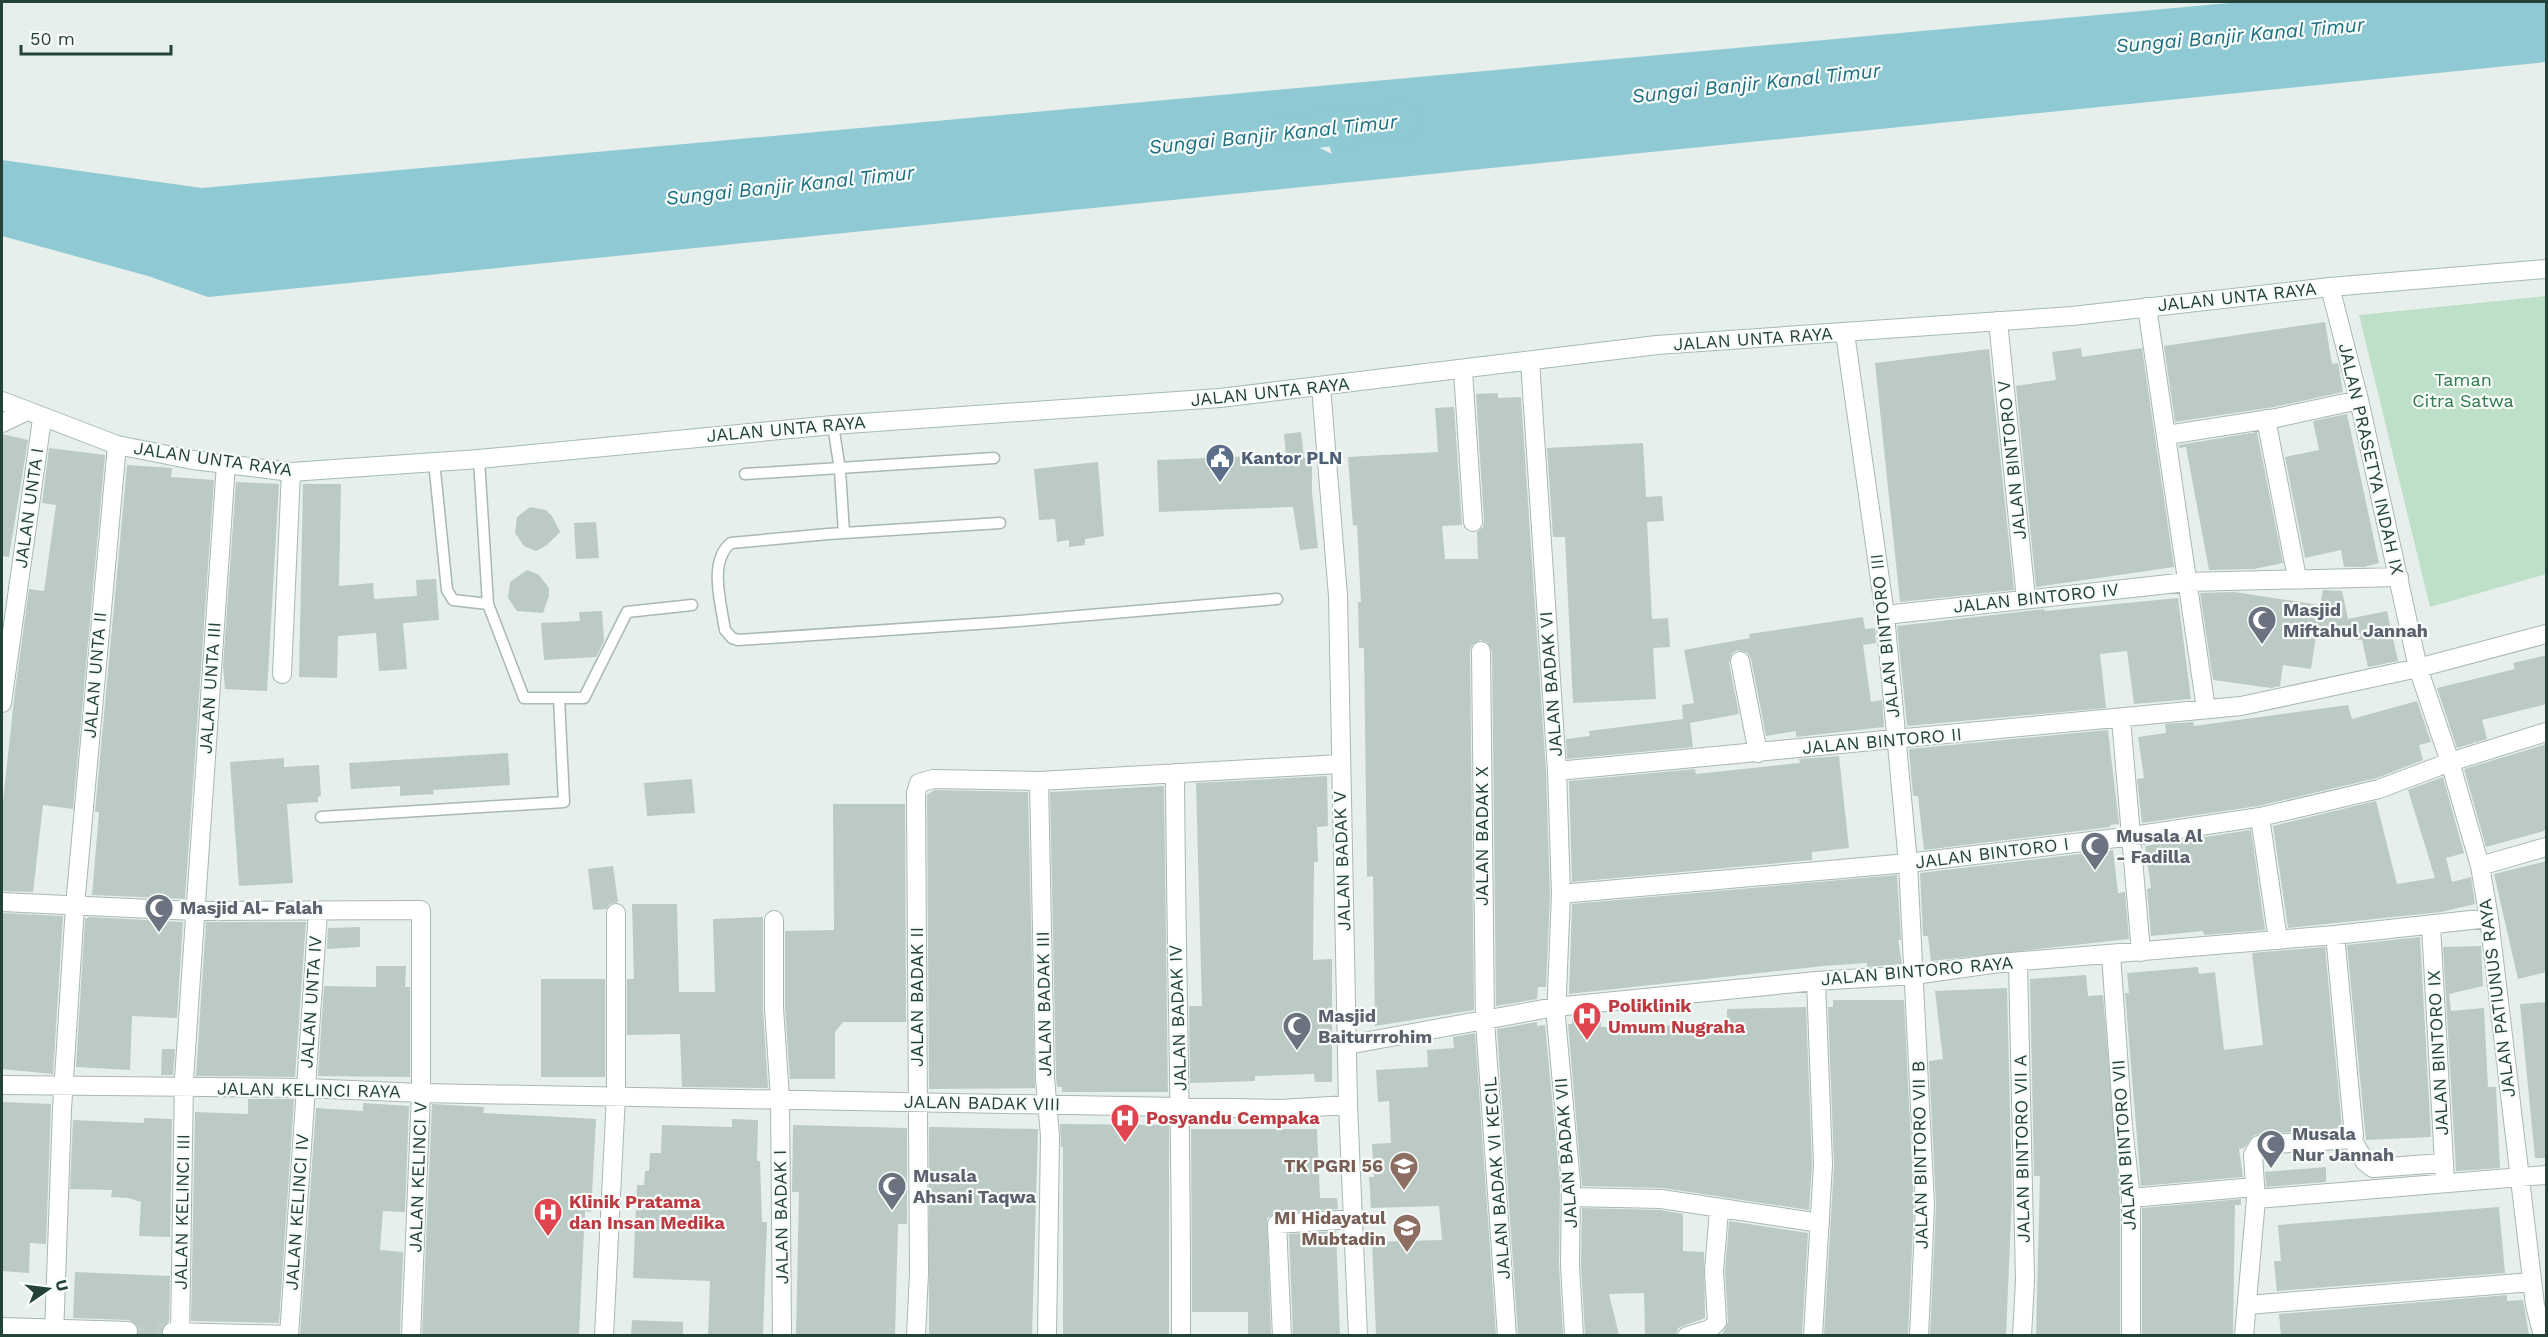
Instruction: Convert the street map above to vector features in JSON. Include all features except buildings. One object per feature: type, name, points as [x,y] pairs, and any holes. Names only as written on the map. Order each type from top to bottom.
[{"type":"street","name":"JALAN UNTA RAYA","points":[[2,401],[117,445],[226,464],[291,472],[479,459],[833,425],[1142,404],[1463,371],[1530,360],[1657,345],[1998,321],[2330,287],[2547,269]]},
{"type":"street","name":"JALAN PRASETYA INDAH IX","points":[[2330,287],[2360,400],[2418,668]]},
{"type":"street","points":[[2147,307],[2206,709]]},
{"type":"street","name":"JALAN BINTORO V","points":[[1998,321],[2026,599]]},
{"type":"street","name":"JALAN BINTORO III","points":[[1845,333],[1885,615],[1908,863],[1914,975]]},
{"type":"street","name":"JALAN BADAK VI","points":[[1530,360],[1557,771],[1561,894],[1556,1007]]},
{"type":"street","points":[[1463,371],[1473,522]]},
{"type":"street","name":"JALAN BADAK V","points":[[1321,387],[1338,596],[1339,764],[1348,1105],[1358,1335]]},
{"type":"street","points":[[2167,435],[2266,419],[2360,400]]},
{"type":"street","points":[[2,423],[34,415]]},
{"type":"street","name":"JALAN UNTA I","points":[[2,703],[34,415]]},
{"type":"street","points":[[2266,419],[2298,578]]},
{"type":"street","name":"JALAN UNTA II","points":[[55,1332],[75,906],[117,445]]},
{"type":"street","name":"JALAN UNTA III","points":[[184,1088],[226,464]]},
{"type":"street","points":[[282,674],[291,472]]},
{"type":"street","name":"JALAN BINTORO IV","points":[[1885,615],[2187,582],[2398,577]]},
{"type":"street","name":"JALAN BINTORO II","points":[[1557,771],[2241,706],[2418,668],[2547,634]]},
{"type":"street","name":"JALAN BADAK X","points":[[1481,651],[1485,1022]]},
{"type":"street","points":[[1740,661],[1758,753]]},
{"type":"street","name":"JALAN PATIUNUS RAYA","points":[[2418,668],[2450,762],[2480,866],[2489,918],[2518,1178],[2532,1282],[2543,1335]]},
{"type":"street","points":[[2121,719],[2133,836],[2141,951]]},
{"type":"street","name":"JALAN BINTORO I","points":[[1561,894],[1908,863],[2133,836],[2260,817],[2379,789],[2450,762],[2547,732]]},
{"type":"street","points":[[1039,781],[1339,764]]},
{"type":"street","name":"JALAN BADAK IV","points":[[1175,773],[1176,942],[1181,1106],[1181,1335]]},
{"type":"street","name":"JALAN BADAK II","points":[[916,1335],[919,1272],[916,793],[922,780],[1039,781]]},
{"type":"street","name":"JALAN BADAK III","points":[[1039,781],[1044,1078],[1048,1104],[1047,1335]]},
{"type":"street","points":[[2260,817],[2278,940]]},
{"type":"street","points":[[2480,866],[2547,847]]},
{"type":"street","points":[[2,902],[195,911],[318,912]]},
{"type":"street","name":"JALAN UNTA IV","points":[[305,1088],[318,912],[422,910]]},
{"type":"street","name":"JALAN KELINCI V","points":[[411,1335],[421,1093],[422,910]]},
{"type":"street","points":[[603,1335],[616,1095],[616,913]]},
{"type":"street","name":"JALAN BINTORO RAYA","points":[[1347,1045],[1485,1022],[1556,1007],[1816,981],[1914,975],[2018,962],[2335,935],[2489,918]]},
{"type":"street","name":"JALAN BADAK I","points":[[774,920],[774,1008],[780,1098],[782,1335]]},
{"type":"street","name":"JALAN BINTORO IX","points":[[2431,925],[2445,1182]]},
{"type":"street","points":[[2335,935],[2354,1132],[2352,1139],[2365,1162],[2373,1168],[2443,1163]]},
{"type":"street","name":"JALAN BINTORO VII","points":[[2111,954],[2122,1116],[2131,1198],[2131,1335]]},
{"type":"street","name":"JALAN BINTORO VII A","points":[[2018,962],[2025,1280],[2022,1335]]},
{"type":"street","name":"JALAN BINTORO VII B","points":[[1914,975],[1925,1206],[1919,1335]]},
{"type":"street","points":[[1813,1335],[1823,1164],[1816,981]]},
{"type":"street","name":"JALAN BADAK VII","points":[[1556,1007],[1572,1197],[1570,1265],[1574,1335]]},
{"type":"street","name":"JALAN BADAK VI KECIL","points":[[1485,1022],[1507,1335]]},
{"type":"street","name":"JALAN KELINCI RAYA","points":[[2,1085],[305,1088],[421,1093],[616,1095]]},
{"type":"street","name":"JALAN KELINCI III","points":[[177,1333],[184,1088]]},
{"type":"street","name":"JALAN KELINCI IV","points":[[289,1335],[305,1088]]},
{"type":"street","name":"JALAN BADAK VIII","points":[[616,1095],[1279,1108],[1348,1105]]},
{"type":"street","points":[[2244,1335],[2255,1193],[2253,1155],[2259,1145],[2352,1139]]},
{"type":"street","points":[[2131,1198],[2255,1193],[2547,1175]]},
{"type":"street","points":[[1572,1197],[1661,1199],[1719,1210],[1820,1223]]},
{"type":"street","points":[[1687,1335],[1710,1329],[1717,1322],[1714,1271],[1719,1210]]},
{"type":"street","points":[[1282,1335],[1277,1224],[1353,1219]]},
{"type":"street","points":[[2247,1305],[2532,1282]]},
{"type":"street","points":[[2,1327],[55,1332],[128,1331]]},
{"type":"street","points":[[177,1333],[289,1335]]},
{"type":"lane","points":[[833,425],[840,470],[844,533]]},
{"type":"lane","points":[[745,474],[840,470],[994,458]]},
{"type":"lane","points":[[479,459],[488,604],[524,698],[584,698],[627,612],[692,605]]},
{"type":"lane","points":[[434,461],[447,590],[453,600],[488,604]]},
{"type":"lane","points":[[1000,523],[738,541],[724,549],[718,566],[728,634],[738,640],[1006,622],[1277,599]]},
{"type":"lane","points":[[321,817],[564,802],[559,698]]},
{"type":"green space","name":"Taman Citra Satwa","points":[[2546,296],[2546,574],[2430,607],[2359,315]]},
{"type":"water","points":[[2240,2],[2546,2],[2546,62],[208,297],[148,276],[2,236],[2,160],[202,188]],"holes":[[[1377,123],[1382,127],[1351,141],[1341,139],[1329,145],[1332,154],[1318,147],[1309,148],[1301,140],[1325,129]]]},
{"type":"waterway","name":"Sungai Banjir Kanal Timur","points":[[1284,133],[1402,121]]},
{"type":"tunnel","points":[[128,1331],[172,1332]]},
{"type":"place","name":"Kantor PLN","points":[[1220,484]]},
{"type":"place","name":"Masjid Miftahul Jannah","points":[[2262,646]]},
{"type":"place","name":"Musala Al - Fadilla","points":[[2095,872]]},
{"type":"place","name":"Masjid Al- Falah","points":[[159,934]]},
{"type":"place","name":"Poliklinik Umum Nugraha","points":[[1587,1042]]},
{"type":"place","name":"Masjid Baiturrrohim","points":[[1297,1052]]},
{"type":"place","name":"Posyandu Cempaka","points":[[1125,1144]]},
{"type":"place","name":"Musala Nur Jannah","points":[[2271,1170]]},
{"type":"place","name":"TK PGRI 56","points":[[1404,1192]]},
{"type":"place","name":"Musala Ahsani Taqwa","points":[[892,1212]]},
{"type":"place","name":"Klinik Pratama dan Insan Medika","points":[[548,1238]]},
{"type":"place","name":"MI Hidayatul Mubtadin","points":[[1407,1254]]}]
